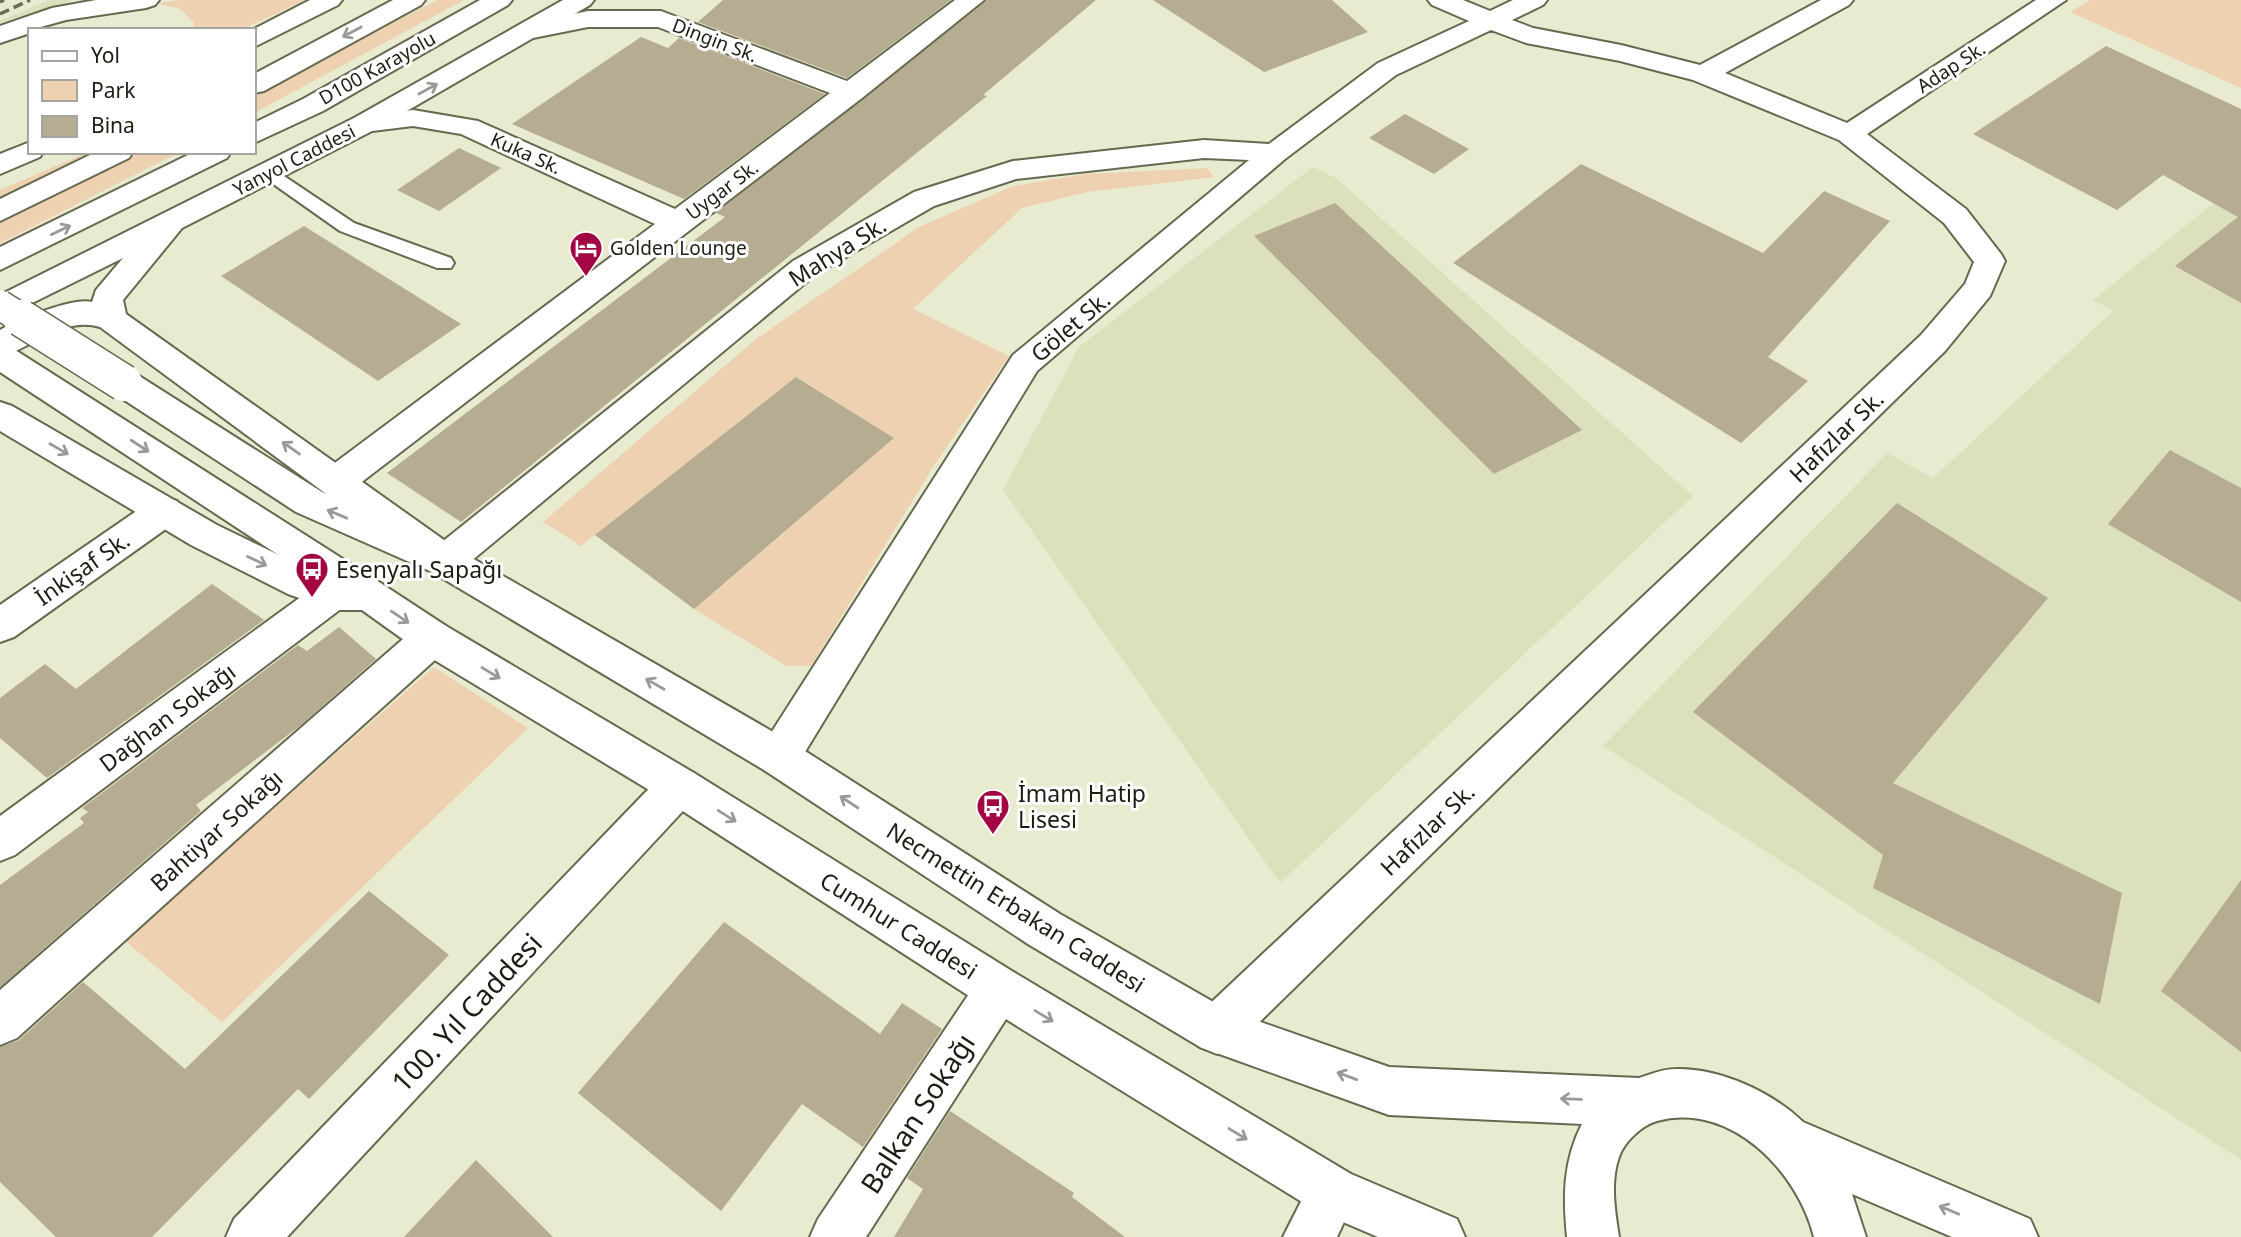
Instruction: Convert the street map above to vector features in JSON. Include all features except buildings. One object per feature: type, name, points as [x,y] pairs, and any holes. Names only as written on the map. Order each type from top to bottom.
[{"type":"main road","points":[[0,35],[61,13],[146,0]]},
{"type":"main road","points":[[256,38],[329,0]]},
{"type":"main road","name":"D100 Karayolu","points":[[256,84],[412,0]]},
{"type":"main road","name":"D100 Karayolu","points":[[256,133],[313,105],[499,0]]},
{"type":"main road","name":"Yanyol Caddesi","points":[[0,306],[364,124],[533,30],[581,0]]},
{"type":"main road","name":"Uygar Sk.","points":[[337,481],[971,0]]},
{"type":"main road","name":"Hafızlar Sk.","points":[[1217,1030],[1933,343],[1979,288],[1990,261],[1955,216],[1849,134],[1703,74],[1621,53],[1526,36],[1441,0]]},
{"type":"main road","name":"Gölet Sk.","points":[[779,757],[1025,363],[1275,153],[1387,69],[1534,0]]},
{"type":"main road","points":[[1703,74],[1840,0]]},
{"type":"main road","name":"Adap Sk.","points":[[1849,134],[2053,0]]},
{"type":"main road","name":"Dingin Sk.","points":[[533,30],[588,19],[661,19],[852,92]]},
{"type":"main road","points":[[87,28],[108,24],[123,28]]},
{"type":"main road","points":[[0,56],[28,42]]},
{"type":"main road","name":"Kuka Sk.","points":[[364,124],[413,118],[468,127],[679,223]]},
{"type":"main road","name":"Mahya Sk.","points":[[445,561],[804,268],[924,199],[1013,170],[1204,149],[1275,153]]},
{"type":"main road","points":[[2,165],[28,150]]},
{"type":"main road","points":[[0,211],[115,154]]},
{"type":"main road","points":[[0,260],[213,154]]},
{"type":"main road","points":[[111,319],[107,298],[171,222]]},
{"type":"main road","points":[[0,306],[309,502],[445,561]]},
{"type":"main road","points":[[0,345],[24,330],[85,311],[111,319],[445,561]]},
{"type":"main road","points":[[0,356],[83,409],[351,595]]},
{"type":"main road","points":[[0,415],[164,511],[301,583],[351,595]]},
{"type":"main road","name":"İnkişaf Sk.","points":[[0,626],[164,511]]},
{"type":"main road","name":"Necmettin Erbakan Caddesi","points":[[445,561],[779,757],[1044,929],[1217,1030],[1389,1091],[1639,1102],[1674,1093],[1712,1097],[1750,1112],[1786,1139],[1818,1177],[1838,1222],[1840,1237]]},
{"type":"main road","name":"Cumhur Caddesi","points":[[351,595],[432,638],[680,786],[999,989],[1333,1192],[1439,1237]]},
{"type":"main road","name":"Dağhan Sokağı","points":[[0,841],[351,595]]},
{"type":"main road","name":"Bahtiyar Sokağı","points":[[0,1021],[432,638]]},
{"type":"main road","name":"100. Yıl Caddesi","points":[[252,1237],[680,786]]},
{"type":"main road","name":"Balkan Sokağı","points":[[836,1237],[999,989]]},
{"type":"main road","name":"Necmettin Erbakan Caddesi","points":[[1593,1237],[1587,1196],[1593,1155],[1611,1123],[1639,1102]]},
{"type":"main road","name":"Necmettin Erbakan Caddesi","points":[[1786,1139],[2012,1237]]},
{"type":"main road","points":[[1309,1237],[1333,1192]]},
{"type":"lane","points":[[269,172],[347,227],[444,263]]},
{"type":"shaded area","points":[[48,0],[73,0],[0,26],[0,21]]},
{"type":"shaded area","points":[[1313,167],[1336,178],[1693,496],[1280,883],[1003,490],[1079,347]]},
{"type":"shaded area","points":[[2241,181],[2241,1160],[1603,746],[1887,453],[1933,478],[2113,311],[2093,300]]},
{"type":"green space","points":[[182,0],[305,0],[245,28],[193,28],[194,23],[180,9],[156,3]]},
{"type":"green space","points":[[437,0],[464,0],[256,112],[256,94]]},
{"type":"green space","points":[[2090,0],[2241,0],[2241,88],[2070,12]]},
{"type":"green space","points":[[83,154],[92,154],[0,198],[0,190]]},
{"type":"green space","points":[[138,154],[176,154],[0,243],[0,223]]},
{"type":"green space","points":[[1207,168],[1214,177],[1087,192],[1022,208],[913,309],[1009,356],[935,464],[811,666],[787,666],[694,609],[894,438],[797,377],[581,546],[543,522],[756,339],[919,227],[1013,186],[1086,174]]},
{"type":"green space","points":[[434,667],[528,728],[222,1022],[124,940]]},
{"type":"railway","points":[[0,2],[4,0]]},
{"type":"railway","points":[[0,14],[30,0]]},
{"type":"place","name":"Golden Lounge","points":[[586,278]]},
{"type":"place","name":"Esenyalı Sapağı","points":[[312,599]]},
{"type":"place","name":"İmam Hatip Lisesi","points":[[993,836]]}]
